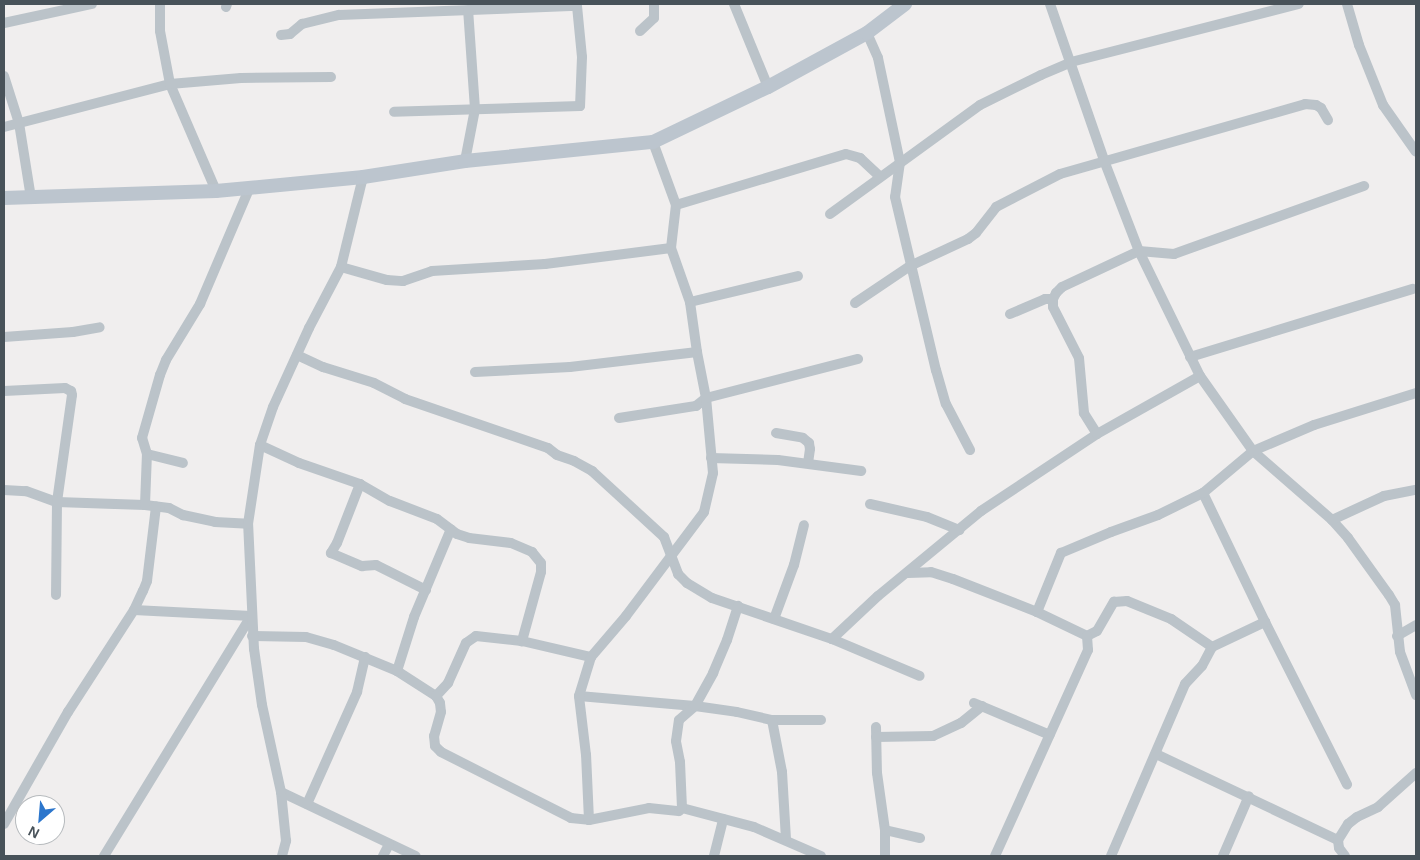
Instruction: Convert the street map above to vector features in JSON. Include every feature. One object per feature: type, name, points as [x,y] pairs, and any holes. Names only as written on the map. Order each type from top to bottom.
[{"type":"street","points":[[4,23],[92,4]]},
{"type":"street","points":[[160,4],[160,31],[170,84],[216,191]]},
{"type":"street","points":[[400,13],[410,4]]},
{"type":"street","points":[[640,30],[654,18],[654,4]]},
{"type":"street","points":[[734,4],[768,87]]},
{"type":"street","points":[[4,198],[216,191],[363,177],[466,161],[653,142],[768,87],[867,33],[905,4]]},
{"type":"street","points":[[1050,4],[1072,62],[1105,163],[1139,251],[1200,376],[1253,451],[1332,520],[1368,564],[1395,605],[1400,652],[1416,695]]},
{"type":"street","points":[[830,214],[879,176],[980,105],[1041,75],[1072,62],[1299,4]]},
{"type":"street","points":[[1347,4],[1359,45],[1383,105],[1416,152]]},
{"type":"street","points":[[281,35],[290,34],[302,24],[339,15],[576,6],[582,56],[580,106],[394,112]]},
{"type":"street","points":[[466,161],[475,110],[468,10]]},
{"type":"street","points":[[867,33],[878,58],[900,162],[895,197],[910,266],[946,404],[970,450]]},
{"type":"street","points":[[4,76],[19,124],[31,198]]},
{"type":"street","points":[[4,127],[170,84],[241,78],[331,77]]},
{"type":"street","points":[[855,303],[910,266],[968,239],[976,233],[996,207],[1060,174],[1105,163],[1305,104],[1316,105],[1321,108],[1328,120]]},
{"type":"street","points":[[589,820],[586,755],[579,696],[591,657],[626,616],[704,512],[713,473],[706,398],[696,352],[690,302],[671,248],[676,205],[653,142]]},
{"type":"street","points":[[676,205],[846,154],[860,158],[879,176]]},
{"type":"street","points":[[282,856],[286,841],[281,792],[262,705],[252,636],[248,524],[260,445],[273,407],[297,354],[341,267],[363,177]]},
{"type":"street","points":[[1097,434],[1084,413],[1079,358],[1053,307],[1053,299],[1062,287],[1139,251],[1174,254],[1364,186]]},
{"type":"street","points":[[4,824],[68,712],[134,610],[147,580],[150,506],[147,454],[142,438],[166,360],[200,304],[250,187]]},
{"type":"street","points":[[341,267],[387,280],[403,281],[432,271],[545,264],[671,248]]},
{"type":"street","points":[[690,302],[798,276]]},
{"type":"street","points":[[1190,357],[1413,289]]},
{"type":"street","points":[[1010,314],[1045,299],[1053,299]]},
{"type":"street","points":[[4,337],[73,332],[100,327]]},
{"type":"street","points":[[475,372],[570,367],[696,352]]},
{"type":"street","points":[[297,354],[323,367],[374,383],[405,399],[548,448],[557,455],[574,460],[592,471],[664,537],[678,574],[687,583],[712,598],[832,639],[920,676]]},
{"type":"street","points":[[619,418],[696,406],[706,398],[858,359]]},
{"type":"street","points":[[832,639],[878,596],[1002,497],[1097,434],[1200,376]]},
{"type":"street","points":[[4,391],[54,387],[65,388],[71,391],[57,502],[56,595]]},
{"type":"street","points":[[1037,612],[1061,553],[1158,515],[1203,493],[1253,451],[1314,425],[1416,393]]},
{"type":"street","points":[[776,433],[802,438],[809,442],[808,463]]},
{"type":"street","points":[[260,445],[299,462],[360,484],[390,501],[437,519],[469,538],[511,543],[525,547],[537,556],[541,563],[541,572],[522,641]]},
{"type":"street","points":[[147,454],[183,464]]},
{"type":"street","points":[[711,458],[808,463],[861,471]]},
{"type":"street","points":[[360,484],[337,543],[331,552],[362,566],[376,565],[426,590]]},
{"type":"street","points":[[4,490],[26,491],[57,502],[169,508],[183,514],[215,522],[248,524]]},
{"type":"street","points":[[1332,520],[1384,496],[1416,490]]},
{"type":"street","points":[[1203,493],[1265,622],[1347,784]]},
{"type":"street","points":[[870,504],[927,517],[959,530]]},
{"type":"street","points":[[774,619],[794,565],[804,525]]},
{"type":"street","points":[[397,670],[414,617],[451,529]]},
{"type":"street","points":[[908,573],[931,572],[1037,612],[1087,636]]},
{"type":"street","points":[[1087,636],[1097,631],[1109,607],[1116,600],[1121,600],[1171,620],[1212,647]]},
{"type":"street","points":[[682,808],[680,762],[676,741],[679,720],[695,706],[727,640],[738,606]]},
{"type":"street","points":[[134,610],[251,616]]},
{"type":"street","points":[[104,856],[251,616]]},
{"type":"street","points":[[1111,856],[1185,684],[1202,666],[1212,647],[1265,622]]},
{"type":"street","points":[[1397,636],[1416,625]]},
{"type":"street","points":[[436,696],[448,683],[463,648],[469,639],[482,635],[522,641],[591,657]]},
{"type":"street","points":[[252,636],[306,637],[397,670],[436,696],[440,704],[440,712],[435,728],[435,746],[441,752],[570,818],[589,820],[627,814],[638,809],[679,811],[682,808],[723,819],[786,840],[821,856]]},
{"type":"street","points":[[995,856],[1088,650],[1087,636]]},
{"type":"street","points":[[307,804],[357,692],[364,657]]},
{"type":"street","points":[[579,696],[695,706],[772,720],[821,720]]},
{"type":"street","points":[[885,856],[885,830],[877,773],[876,732],[933,736],[962,723],[978,705],[1050,734]]},
{"type":"street","points":[[772,720],[782,772],[786,840]]},
{"type":"street","points":[[1156,754],[1249,796],[1338,840]]},
{"type":"street","points":[[1345,856],[1339,848],[1338,840],[1348,824],[1357,817],[1378,807],[1416,773]]},
{"type":"street","points":[[281,792],[416,856]]},
{"type":"street","points":[[1223,856],[1249,796]]},
{"type":"street","points":[[714,856],[723,819]]},
{"type":"street","points":[[885,830],[920,838]]},
{"type":"street","points":[[382,856],[388,844]]}]
